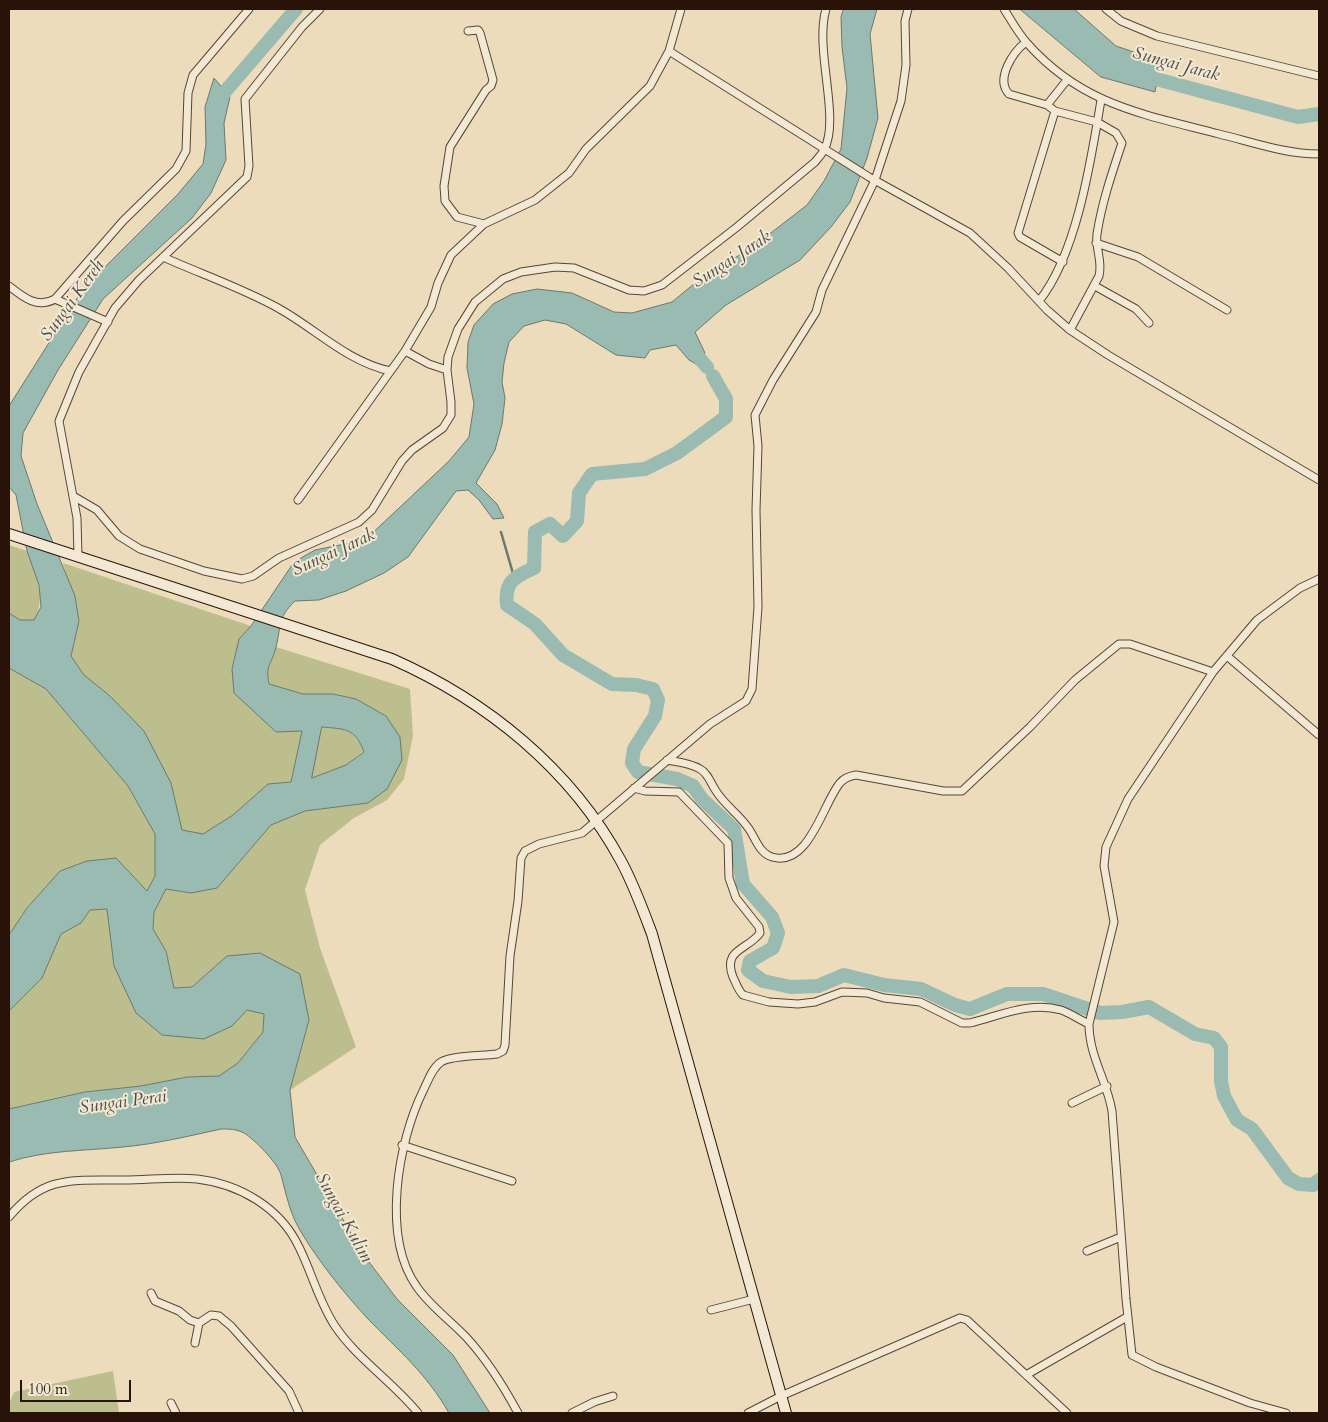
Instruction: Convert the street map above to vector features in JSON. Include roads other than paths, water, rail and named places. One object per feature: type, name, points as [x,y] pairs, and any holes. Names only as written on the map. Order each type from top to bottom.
[{"type":"street","points":[[9,286],[33,302],[46,304],[55,299],[123,221],[176,169],[186,150],[188,92],[193,75],[249,9]]},
{"type":"street","points":[[76,556],[79,539],[59,421],[79,372],[105,321],[139,280],[247,177],[249,166],[245,99],[302,27],[320,9]]},
{"type":"street","points":[[298,500],[405,351],[431,308],[438,283],[450,255],[484,224],[535,200],[569,173],[586,148],[650,86],[670,50],[681,9]]},
{"type":"street","points":[[73,496],[97,510],[119,536],[140,549],[204,571],[242,579],[252,576],[280,558],[359,522],[372,510],[402,461],[412,450],[442,428],[451,414],[447,370],[452,346],[465,314],[486,291],[503,279],[521,272],[555,267],[574,268],[629,290],[644,291],[662,285],[803,174],[825,150],[829,134],[829,108],[822,47],[826,9]]},
{"type":"street","points":[[518,1413],[502,1382],[468,1340],[417,1287],[405,1265],[399,1237],[396,1192],[402,1145],[418,1101],[434,1068],[441,1062],[450,1059],[497,1054],[503,1051],[505,1045],[510,956],[518,900],[521,858],[525,851],[538,844],[582,833],[710,724],[746,701],[752,688],[758,607],[756,510],[758,446],[755,415],[773,380],[816,312],[822,290],[872,178],[901,102],[906,65],[905,21],[908,9]]},
{"type":"street","points":[[1004,9],[1026,42],[1067,80],[1101,100],[1147,116],[1288,152],[1319,154]]},
{"type":"street","points":[[1106,9],[1121,21],[1157,36],[1319,76]]},
{"type":"street","points":[[468,31],[478,30],[480,33],[493,80],[491,86],[486,90],[450,147],[444,186],[445,201],[450,211],[457,217],[484,224]]},
{"type":"street","points":[[1026,42],[1020,47],[1008,66],[1004,76],[1005,89],[1013,97],[1047,105],[1055,111],[1098,122],[1116,134],[1122,143],[1106,188],[1096,242],[1101,268],[1095,286],[1070,330]]},
{"type":"street","points":[[670,50],[833,155],[970,233],[1070,330],[1319,480]]},
{"type":"street","points":[[1047,105],[1067,80]]},
{"type":"street","points":[[1039,301],[1051,285],[1063,262],[1081,199],[1101,100]]},
{"type":"street","points":[[1055,111],[1018,233],[1020,237],[1063,262]]},
{"type":"street","points":[[1096,242],[1138,257],[1227,310]]},
{"type":"street","points":[[163,257],[276,307],[345,353],[369,366],[390,371]]},
{"type":"street","points":[[1095,286],[1136,309],[1149,323]]},
{"type":"street","points":[[55,299],[105,321]]},
{"type":"street","points":[[405,351],[429,364],[447,370]]},
{"type":"street","points":[[9,534],[392,659],[434,679],[485,710],[562,778],[596,821],[625,869],[652,934],[786,1413]]},
{"type":"street","points":[[1286,1413],[1250,1403],[1142,1362],[1132,1355],[1112,1112],[1107,1086],[1094,1058],[1089,1038],[1089,1022],[1114,922],[1104,866],[1106,847],[1128,799],[1213,672],[1257,620],[1274,605],[1300,588],[1319,579]]},
{"type":"street","points":[[667,760],[702,770],[724,801],[747,826],[760,849],[769,856],[780,859],[791,855],[805,843],[818,825],[839,784],[848,777],[856,775],[944,791],[962,791],[1030,727],[1075,680],[1119,644],[1130,644],[1213,672]]},
{"type":"street","points":[[1227,656],[1319,735]]},
{"type":"street","points":[[637,785],[645,791],[679,792],[728,843],[729,878],[736,898],[759,927],[760,933],[735,952],[732,958],[732,974],[743,995],[769,1002],[798,1004],[815,1002],[850,991],[920,1002],[962,1023],[970,1023],[1017,1010],[1043,1008],[1061,1010],[1089,1022]]},
{"type":"street","points":[[1072,1103],[1107,1086]]},
{"type":"street","points":[[402,1145],[512,1181]]},
{"type":"street","points":[[9,1217],[20,1204],[36,1191],[61,1182],[195,1179],[220,1183],[244,1192],[261,1202],[282,1222],[299,1245],[324,1310],[336,1328],[356,1352],[382,1375],[418,1413]]},
{"type":"street","points":[[1087,1251],[1121,1237]]},
{"type":"street","points":[[151,1293],[155,1301],[179,1311],[190,1320],[199,1323]]},
{"type":"street","points":[[711,1310],[754,1299]]},
{"type":"street","points":[[195,1343],[199,1323],[211,1315],[219,1316],[231,1326],[289,1391],[299,1413]]},
{"type":"street","points":[[1026,1375],[1128,1317]]},
{"type":"street","points":[[748,1413],[781,1396],[960,1318],[968,1320],[1067,1413]]},
{"type":"street","points":[[572,1413],[594,1402],[613,1396]]},
{"type":"street","points":[[170,1403],[176,1413]]},
{"type":"water","name":"Sungai Perai","points":[[844,9],[877,9],[870,34],[878,118],[867,158],[850,202],[831,227],[800,260],[726,305],[695,332],[705,353],[696,364],[689,360],[676,345],[650,350],[645,358],[616,355],[566,324],[545,320],[524,326],[509,342],[502,382],[505,398],[502,424],[495,450],[476,483],[497,504],[504,518],[493,519],[479,500],[468,490],[456,491],[408,557],[384,573],[346,591],[319,600],[295,601],[282,618],[276,647],[268,668],[269,684],[303,694],[333,694],[356,699],[386,716],[400,737],[402,760],[387,789],[368,803],[305,811],[271,825],[217,888],[191,893],[166,889],[154,912],[153,929],[166,951],[174,988],[192,987],[227,956],[260,953],[300,974],[309,1020],[290,1090],[295,1137],[363,1254],[397,1299],[453,1355],[490,1413],[449,1413],[431,1386],[412,1363],[368,1319],[324,1266],[297,1225],[279,1170],[254,1140],[244,1133],[230,1129],[221,1129],[148,1144],[51,1153],[9,1162],[9,1109],[85,1092],[141,1086],[187,1077],[219,1076],[238,1063],[263,1032],[264,1014],[247,1010],[232,1026],[204,1039],[162,1035],[136,1013],[114,966],[107,909],[90,910],[81,923],[61,934],[42,978],[9,1011],[9,935],[27,908],[60,871],[87,861],[116,858],[147,891],[155,876],[155,834],[128,786],[46,689],[9,668],[9,613],[20,620],[34,620],[41,607],[39,585],[27,551],[16,495],[9,487],[9,406],[83,289],[178,194],[203,164],[206,144],[205,107],[214,78],[230,97],[224,123],[226,160],[211,193],[192,218],[103,299],[58,370],[23,433],[21,456],[37,504],[75,596],[79,621],[71,656],[84,675],[110,696],[144,731],[171,783],[182,830],[203,834],[233,815],[268,784],[291,782],[302,731],[276,732],[234,693],[232,669],[239,639],[251,626],[294,562],[315,550],[365,540],[449,461],[469,437],[474,404],[467,368],[468,342],[474,325],[493,304],[512,294],[537,289],[572,293],[614,312],[632,313],[672,302],[695,283],[754,246],[807,205],[824,181],[841,149],[847,88],[842,47],[841,17]],"holes":[[[322,727],[348,731],[357,738],[364,752],[346,765],[312,778]]]},
{"type":"water","points":[[1020,9],[1074,9],[1116,46],[1160,61],[1155,92],[1101,77]]},
{"type":"waterway","name":"Sungai Kereh","points":[[217,105],[217,101],[296,9]]},
{"type":"waterway","name":"Sungai Jarak","points":[[1141,75],[1298,117],[1319,114]]},
{"type":"waterway","points":[[688,345],[707,367]]},
{"type":"waterway","points":[[713,376],[726,399],[726,417],[677,453],[645,469],[592,474],[579,493],[577,521],[563,536],[550,524],[535,532],[534,568],[516,577],[509,585],[507,605],[535,624],[563,655],[612,684],[636,685],[653,689],[658,700],[655,716],[634,749],[632,763],[638,772],[677,779],[693,786],[702,799],[734,829],[743,884],[772,917],[778,933],[773,948],[750,961],[748,970],[763,981],[791,987],[818,986],[844,975],[884,985],[921,989],[955,1005],[970,1009],[1007,994],[1043,994],[1100,1013],[1122,1012],[1149,1007],[1195,1034],[1214,1038],[1221,1047],[1221,1081],[1224,1096],[1237,1120],[1252,1129],[1288,1178],[1299,1184],[1313,1185],[1319,1180]]},
{"type":"waterway","points":[[501,532],[514,577]]},
{"type":"water label","name":"Sungai Kulim","points":[[343,1218]]}]
